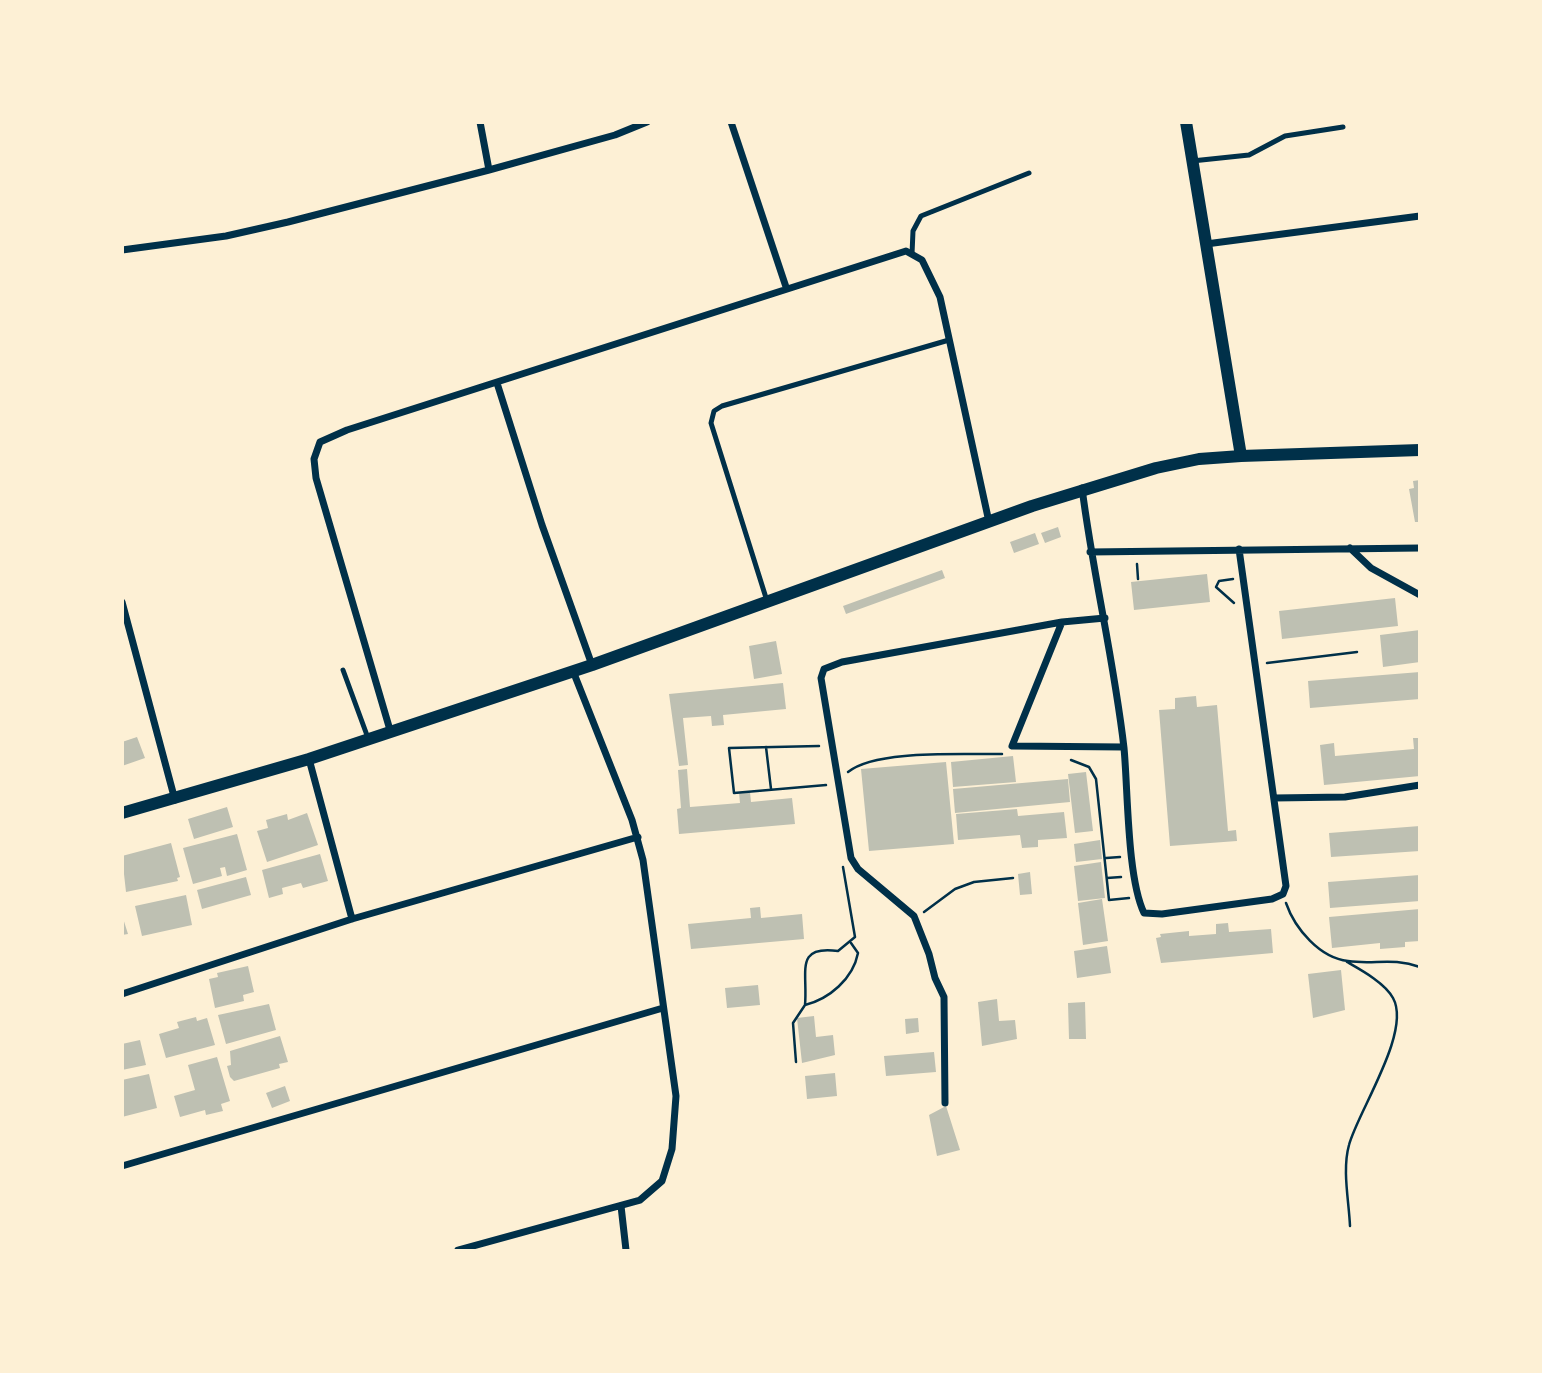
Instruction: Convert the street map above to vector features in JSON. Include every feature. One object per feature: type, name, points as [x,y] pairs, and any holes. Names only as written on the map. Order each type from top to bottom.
[{"type":"street","points":[[480,122],[489,170]]},
{"type":"street","points":[[122,250],[226,236],[489,170],[615,135],[647,122]]},
{"type":"street","points":[[731,122],[786,287]]},
{"type":"street","points":[[1186,122],[1241,456]]},
{"type":"street","points":[[1205,244],[1419,216]]},
{"type":"street","points":[[390,730],[316,478],[314,459],[320,442],[347,430],[786,287],[906,251],[922,260],[940,298],[989,522]]},
{"type":"street","points":[[497,383],[542,525],[592,665]]},
{"type":"street","points":[[122,813],[309,760],[390,730],[592,665],[1082,488],[1156,467],[1241,456],[1419,450]]},
{"type":"street","points":[[1082,488],[1090,552],[1105,618],[1123,747],[1139,896],[1144,912],[1153,914],[1272,899],[1283,894],[1286,886],[1239,549]]},
{"type":"street","points":[[1350,548],[1371,568],[1419,595]]},
{"type":"street","points":[[1090,552],[1419,548]]},
{"type":"street","points":[[122,602],[175,800]]},
{"type":"street","points":[[946,1102],[944,997],[914,916],[858,869],[847,843],[821,678],[824,669],[842,662],[1062,622],[1105,618]]},
{"type":"street","points":[[1062,622],[1012,746],[1123,747]]},
{"type":"street","points":[[458,1251],[640,1200],[662,1181],[672,1149],[676,1096],[638,837],[573,671]]},
{"type":"street","points":[[309,760],[352,919]]},
{"type":"street","points":[[1275,798],[1345,797],[1419,785]]},
{"type":"street","points":[[122,994],[352,919],[638,837]]},
{"type":"street","points":[[122,1166],[663,1008]]},
{"type":"street","points":[[621,1206],[626,1251]]},
{"type":"lane","points":[[1192,161],[1250,155],[1285,136],[1343,127]]},
{"type":"lane","points":[[912,254],[913,231],[921,216],[1030,173]]},
{"type":"lane","points":[[767,602],[711,423],[714,411],[722,406],[949,340]]},
{"type":"lane","points":[[343,670],[368,738]]},
{"type":"path","points":[[1136,552],[1138,579]]},
{"type":"path","points":[[1243,577],[1219,581],[1216,587],[1249,620]]},
{"type":"path","points":[[1255,666],[1282,660],[1323,658],[1357,652]]},
{"type":"path","points":[[832,745],[729,748],[734,793],[838,784],[851,770],[877,758],[962,753],[1009,754]]},
{"type":"path","points":[[766,747],[771,789]]},
{"type":"path","points":[[1065,757],[1089,767],[1096,779],[1109,900],[1139,896]]},
{"type":"path","points":[[796,1062],[793,1023],[805,1005],[806,959],[811,951],[819,948],[838,951],[851,943],[855,929],[842,871],[847,843]]},
{"type":"path","points":[[914,916],[930,909],[955,889],[974,881],[1013,878]]},
{"type":"path","points":[[1283,894],[1301,933],[1347,961],[1392,996],[1397,1010],[1381,1079],[1349,1145],[1347,1166],[1350,1226]]},
{"type":"path","points":[[805,1005],[822,1001],[855,966],[858,953],[851,943]]},
{"type":"path","points":[[1347,961],[1376,960],[1419,967]]},
{"type":"building","points":[[1420,480],[1420,522],[1415,522],[1409,489],[1414,488],[1413,481]]},
{"type":"building","points":[[1058,527],[1061,537],[1045,543],[1041,533]]},
{"type":"building","points":[[1035,533],[1039,544],[1014,553],[1010,542]]},
{"type":"building","points":[[942,570],[945,578],[846,614],[843,606]]},
{"type":"building","points":[[1207,574],[1210,602],[1134,610],[1131,582]]},
{"type":"building","points":[[1395,598],[1398,626],[1282,639],[1279,611]]},
{"type":"building","points":[[1420,630],[1420,662],[1383,667],[1380,635]]},
{"type":"building","points":[[776,641],[782,674],[754,679],[749,646]]},
{"type":"building","points":[[1420,672],[1420,699],[1310,708],[1308,681]]},
{"type":"building","points":[[783,683],[786,709],[723,715],[724,725],[712,726],[711,716],[683,718],[688,765],[679,766],[669,694]]},
{"type":"building","points":[[1196,696],[1197,707],[1217,705],[1228,831],[1236,830],[1237,841],[1170,846],[1159,710],[1175,709],[1175,698]]},
{"type":"building","points":[[137,737],[145,758],[122,766],[122,742]]},
{"type":"building","points":[[1413,738],[1420,738],[1420,776],[1324,785],[1320,745],[1334,743],[1335,756],[1414,749]]},
{"type":"building","points":[[1013,756],[1016,782],[953,787],[951,762]]},
{"type":"building","points":[[946,762],[954,844],[869,851],[861,769]]},
{"type":"building","points":[[687,769],[690,807],[740,803],[739,793],[750,792],[751,802],[792,798],[795,824],[679,834],[677,809],[681,808],[678,770]]},
{"type":"building","points":[[1086,772],[1093,831],[1075,833],[1068,774]]},
{"type":"building","points":[[1068,779],[1070,802],[955,813],[953,789]]},
{"type":"building","points":[[227,807],[233,827],[194,839],[188,819]]},
{"type":"building","points":[[1017,809],[1018,816],[1064,812],[1067,838],[1038,840],[1038,847],[1022,848],[1020,835],[958,840],[956,814]]},
{"type":"building","points":[[307,813],[318,845],[267,862],[257,831],[268,828],[266,820],[287,814],[288,820]]},
{"type":"building","points":[[1420,826],[1420,851],[1331,857],[1329,833]]},
{"type":"building","points":[[237,834],[247,870],[227,876],[225,867],[220,868],[222,876],[193,884],[183,848]]},
{"type":"building","points":[[1100,840],[1102,859],[1076,862],[1074,844]]},
{"type":"building","points":[[171,843],[180,877],[177,878],[178,881],[126,892],[122,856]]},
{"type":"building","points":[[320,854],[328,881],[303,888],[301,883],[282,888],[283,894],[269,898],[262,870]]},
{"type":"building","points":[[1101,862],[1105,898],[1078,901],[1074,866]]},
{"type":"building","points":[[1030,872],[1032,894],[1020,895],[1018,874]]},
{"type":"building","points":[[1420,875],[1420,901],[1330,908],[1328,882]]},
{"type":"building","points":[[246,877],[251,895],[202,909],[197,890]]},
{"type":"building","points":[[186,895],[192,925],[142,936],[135,906]]},
{"type":"building","points":[[1102,899],[1108,941],[1083,945],[1078,903]]},
{"type":"building","points":[[760,907],[761,918],[802,914],[804,939],[691,949],[688,924],[751,918],[750,908]]},
{"type":"building","points":[[1420,909],[1420,941],[1405,942],[1405,947],[1380,949],[1380,943],[1332,948],[1329,917]]},
{"type":"building","points":[[122,915],[128,934],[122,935]]},
{"type":"building","points":[[1228,923],[1229,932],[1271,929],[1273,953],[1161,963],[1156,938],[1161,937],[1160,934],[1189,931],[1189,936],[1216,934],[1216,924]]},
{"type":"building","points":[[1107,946],[1111,973],[1077,978],[1074,951]]},
{"type":"building","points":[[248,966],[254,992],[243,995],[244,1001],[215,1008],[209,979],[218,977],[217,973]]},
{"type":"building","points":[[1341,970],[1345,1010],[1313,1018],[1308,974]]},
{"type":"building","points":[[758,985],[760,1005],[727,1008],[725,988]]},
{"type":"building","points":[[997,999],[999,1021],[1015,1020],[1017,1039],[982,1046],[978,1002]]},
{"type":"building","points":[[1085,1002],[1086,1039],[1069,1039],[1068,1003]]},
{"type":"building","points":[[269,1004],[276,1030],[226,1044],[218,1015]]},
{"type":"building","points":[[814,1016],[816,1037],[833,1035],[835,1055],[802,1063],[797,1018]]},
{"type":"building","points":[[196,1017],[197,1021],[207,1018],[215,1045],[166,1058],[159,1034],[179,1028],[177,1022]]},
{"type":"building","points":[[918,1018],[919,1032],[906,1034],[905,1019]]},
{"type":"building","points":[[280,1036],[288,1062],[279,1064],[280,1068],[234,1081],[230,1077],[227,1066],[231,1065],[230,1051]]},
{"type":"building","points":[[140,1040],[146,1065],[122,1070],[122,1044]]},
{"type":"building","points":[[934,1052],[936,1072],[886,1076],[884,1056]]},
{"type":"building","points":[[217,1057],[230,1101],[221,1104],[223,1111],[206,1115],[205,1110],[180,1117],[174,1096],[195,1090],[188,1065]]},
{"type":"building","points":[[835,1073],[837,1096],[807,1099],[805,1076]]},
{"type":"building","points":[[149,1074],[157,1108],[122,1117],[122,1080]]},
{"type":"building","points":[[285,1086],[290,1101],[272,1108],[266,1093]]},
{"type":"building","points":[[946,1106],[960,1150],[937,1156],[929,1115]]}]
